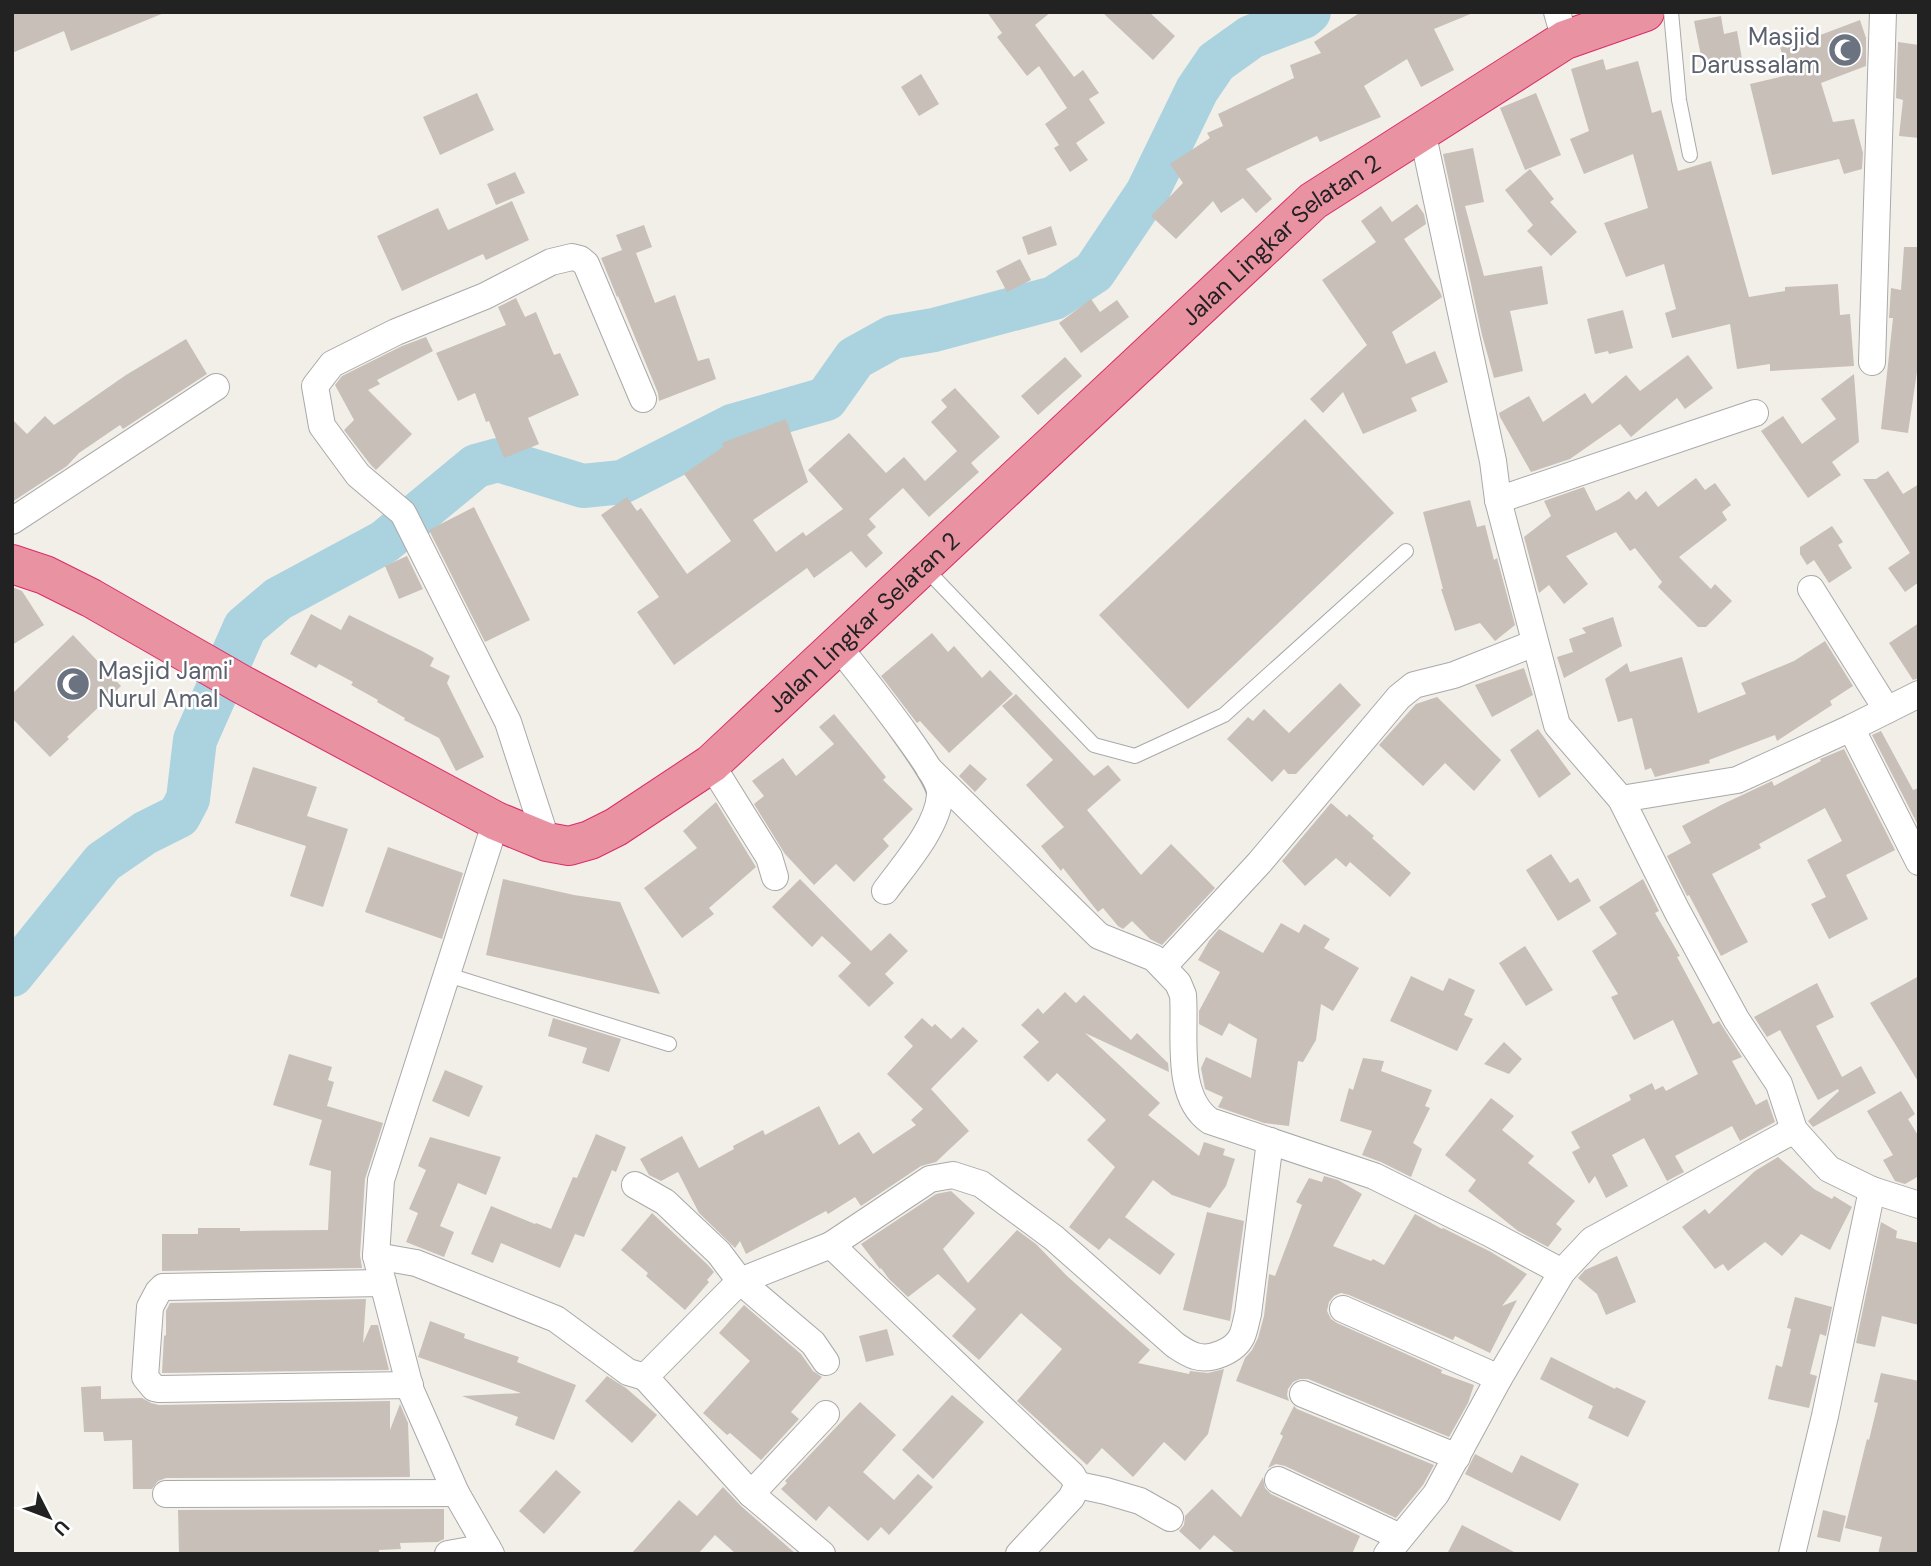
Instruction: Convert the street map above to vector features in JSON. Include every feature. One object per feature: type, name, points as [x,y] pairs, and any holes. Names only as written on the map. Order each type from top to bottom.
[{"type":"highway","name":"Jalan Lingkar Selatan 2","points":[[12,564],[57,581],[241,684],[496,821],[547,842],[569,846],[590,840],[615,827],[712,764],[1313,201],[1422,131],[1561,26],[1629,15]]},
{"type":"street","points":[[1872,362],[1883,12]]},
{"type":"street","points":[[1422,131],[1493,461],[1498,500],[1557,725],[1620,799],[1736,1019],[1779,1084],[1794,1130],[1829,1169],[1872,1190],[1919,1205]]},
{"type":"street","points":[[547,842],[508,722],[408,524],[358,475],[322,426],[315,386],[332,364],[396,331],[485,296],[551,262],[572,257],[586,264],[643,399]]},
{"type":"street","points":[[12,521],[216,387]]},
{"type":"street","points":[[1498,500],[1755,413]]},
{"type":"street","points":[[1811,589],[1887,710]]},
{"type":"street","points":[[1163,967],[1260,862],[1399,697],[1414,685],[1454,675],[1535,643]]},
{"type":"street","points":[[838,646],[930,770],[1099,936],[1154,958],[1178,983],[1183,995],[1185,1076],[1200,1114],[1210,1121],[1374,1176],[1562,1272]]},
{"type":"street","points":[[1620,799],[1737,780],[1919,694]]},
{"type":"street","points":[[1851,728],[1919,862]]},
{"type":"street","points":[[712,764],[769,857],[775,877]]},
{"type":"street","points":[[885,891],[933,823],[941,792],[930,770]]},
{"type":"street","points":[[448,1554],[489,1550],[456,1493],[410,1385],[376,1256],[381,1180],[496,821]]},
{"type":"street","points":[[1278,1480],[1394,1546],[1436,1494],[1499,1378],[1562,1272],[1592,1240],[1794,1130]]},
{"type":"street","points":[[645,1377],[740,1281],[831,1245],[930,1179],[953,1175],[981,1184],[1054,1238],[1175,1345],[1194,1356],[1220,1354],[1232,1348],[1242,1337],[1248,1314],[1270,1141]]},
{"type":"street","points":[[635,1185],[665,1202],[719,1253],[740,1281],[806,1337],[826,1362]]},
{"type":"street","points":[[1791,1554],[1825,1416],[1872,1190]]},
{"type":"street","points":[[831,1245],[1072,1475],[1078,1485],[1140,1501],[1170,1518]]},
{"type":"street","points":[[376,1256],[416,1263],[556,1319],[628,1372],[645,1377],[751,1494],[822,1554]]},
{"type":"street","points":[[383,1283],[163,1287],[150,1307],[145,1377],[154,1388],[159,1389],[410,1385]]},
{"type":"street","points":[[1343,1309],[1499,1378]]},
{"type":"street","points":[[1303,1394],[1457,1457]]},
{"type":"street","points":[[751,1494],[826,1414]]},
{"type":"street","points":[[1019,1554],[1071,1498],[1078,1485]]},
{"type":"street","points":[[166,1494],[456,1493]]},
{"type":"lane","points":[[1671,12],[1679,100],[1690,155]]},
{"type":"lane","points":[[923,566],[1094,745],[1135,756],[1224,715],[1406,551]]},
{"type":"lane","points":[[448,975],[669,1044]]},
{"type":"building","points":[[12,12],[164,13],[71,51],[64,31],[12,53]]},
{"type":"building","points":[[987,12],[1051,12],[1035,25],[1074,77],[1083,70],[1099,93],[1089,99],[1105,123],[1076,143],[1088,160],[1070,172],[1054,148],[1059,145],[1045,124],[1067,108],[1039,66],[1027,76],[997,37],[1002,33]]},
{"type":"building","points":[[1102,12],[1149,12],[1175,36],[1153,60]]},
{"type":"building","points":[[1361,12],[1473,13],[1434,29],[1454,70],[1421,87],[1407,59],[1364,86],[1381,117],[1320,142],[1317,136],[1246,169],[1272,199],[1256,213],[1243,198],[1221,213],[1213,201],[1176,239],[1151,216],[1183,183],[1170,164],[1210,138],[1207,133],[1223,126],[1218,114],[1294,78],[1290,65],[1321,53],[1314,42]]},
{"type":"building","points":[[1721,16],[1724,34],[1737,31],[1742,59],[1703,66],[1694,21]]},
{"type":"building","points":[[1860,20],[1866,38],[1866,66],[1821,83],[1833,122],[1854,119],[1863,153],[1862,169],[1844,174],[1839,159],[1772,175],[1750,84],[1788,75],[1780,47]]},
{"type":"building","points":[[1898,42],[1919,45],[1919,138],[1899,136],[1903,100],[1896,98]]},
{"type":"building","points":[[1603,59],[1606,70],[1638,61],[1652,113],[1661,110],[1678,171],[1711,161],[1749,297],[1785,291],[1785,287],[1838,284],[1840,315],[1850,314],[1854,366],[1770,371],[1770,364],[1737,369],[1730,324],[1672,338],[1665,313],[1676,309],[1664,264],[1626,277],[1604,223],[1648,208],[1633,154],[1584,174],[1570,139],[1589,131],[1571,69]]},
{"type":"building","points":[[921,74],[939,104],[919,116],[901,87]]},
{"type":"building","points":[[477,93],[494,130],[440,155],[423,117]]},
{"type":"building","points":[[1536,93],[1561,155],[1525,170],[1500,108]]},
{"type":"building","points":[[1473,148],[1484,202],[1465,206],[1484,276],[1542,266],[1548,304],[1510,311],[1523,371],[1494,378],[1482,335],[1443,154]]},
{"type":"building","points":[[1530,169],[1554,199],[1550,202],[1577,232],[1551,256],[1527,231],[1533,225],[1505,190]]},
{"type":"building","points":[[515,172],[525,193],[496,205],[487,184]]},
{"type":"building","points":[[512,201],[529,240],[486,260],[483,254],[402,291],[377,236],[438,208],[448,230]]},
{"type":"building","points":[[1417,204],[1424,214],[1426,224],[1404,239],[1442,297],[1392,332],[1406,364],[1435,351],[1448,382],[1411,398],[1417,411],[1363,434],[1343,392],[1323,413],[1310,399],[1367,345],[1322,280],[1376,242],[1361,221],[1381,206],[1392,222]]},
{"type":"building","points":[[644,225],[652,247],[636,253],[655,303],[675,295],[698,361],[709,358],[716,379],[659,401],[601,258],[622,250],[616,235]]},
{"type":"building","points":[[1051,226],[1057,245],[1028,255],[1022,237]]},
{"type":"building","points":[[1904,247],[1919,247],[1919,358],[1908,433],[1881,429],[1893,318],[1889,318],[1891,288],[1901,290]]},
{"type":"building","points":[[1020,259],[1031,280],[1007,292],[996,271]]},
{"type":"building","points":[[516,298],[525,317],[536,312],[554,355],[560,353],[579,395],[528,418],[539,444],[504,458],[475,393],[458,401],[436,353],[506,325],[498,307]]},
{"type":"building","points":[[1091,299],[1100,312],[1117,300],[1129,317],[1081,353],[1059,323]]},
{"type":"building","points":[[1623,310],[1633,348],[1609,354],[1608,351],[1595,354],[1587,319]]},
{"type":"building","points":[[426,337],[433,351],[377,380],[380,384],[368,390],[412,434],[376,470],[344,430],[354,420],[335,385],[342,376]]},
{"type":"building","points":[[186,339],[207,374],[123,429],[120,425],[79,453],[67,466],[12,502],[12,419],[27,434],[45,416],[54,425],[126,375]]},
{"type":"building","points":[[1688,355],[1713,388],[1685,409],[1677,398],[1631,437],[1620,424],[1570,459],[1531,472],[1500,417],[1499,413],[1529,396],[1543,422],[1585,393],[1592,404],[1626,375],[1640,391]]},
{"type":"building","points":[[1065,357],[1082,376],[1038,415],[1021,396]]},
{"type":"building","points":[[1854,374],[1859,442],[1832,462],[1841,475],[1808,498],[1761,431],[1783,416],[1802,444],[1836,419],[1821,399]]},
{"type":"building","points":[[955,388],[1000,437],[971,463],[979,472],[929,517],[903,488],[869,519],[876,527],[867,535],[883,553],[866,568],[851,551],[814,578],[807,568],[674,665],[637,612],[659,597],[601,515],[627,497],[637,511],[641,508],[687,574],[731,541],[684,474],[723,447],[722,443],[786,419],[808,482],[753,520],[776,552],[803,532],[806,536],[843,509],[808,470],[849,433],[886,473],[904,457],[925,481],[957,451],[931,422],[947,407],[941,400]]},
{"type":"building","points":[[1305,419],[1394,513],[1188,709],[1099,615]]},
{"type":"building","points":[[1888,471],[1903,494],[1919,484],[1919,582],[1905,592],[1888,568],[1910,553],[1863,479],[1876,479]]},
{"type":"building","points":[[1696,478],[1705,490],[1715,483],[1731,505],[1722,512],[1727,520],[1679,557],[1711,589],[1715,584],[1732,601],[1706,627],[1698,627],[1658,587],[1662,582],[1635,548],[1630,551],[1616,532],[1566,556],[1588,584],[1564,604],[1549,585],[1539,593],[1524,537],[1551,516],[1544,501],[1584,487],[1596,511],[1629,491],[1636,500],[1646,491],[1658,507]]},
{"type":"building","points":[[1470,500],[1477,527],[1485,525],[1494,560],[1497,558],[1515,625],[1495,641],[1480,623],[1455,631],[1441,589],[1423,512]]},
{"type":"building","points":[[474,507],[530,620],[485,642],[429,530]]},
{"type":"building","points":[[1832,526],[1843,542],[1838,545],[1852,568],[1829,583],[1814,560],[1807,565],[1800,554],[1800,547]]},
{"type":"building","points":[[407,556],[423,589],[399,599],[385,566]]},
{"type":"building","points":[[12,587],[22,591],[44,625],[12,645]]},
{"type":"building","points":[[311,614],[341,630],[349,615],[434,658],[430,666],[450,676],[447,683],[484,757],[456,771],[439,738],[404,720],[405,718],[377,702],[378,700],[351,685],[353,682],[319,664],[316,668],[290,654]]},
{"type":"building","points":[[1613,617],[1622,646],[1564,678],[1557,657],[1573,652],[1569,639],[1586,633],[1582,628]]},
{"type":"building","points":[[1919,623],[1919,678],[1913,680],[1889,643]]},
{"type":"building","points":[[932,633],[948,652],[954,646],[982,678],[990,670],[1013,694],[949,753],[920,721],[917,723],[881,676]]},
{"type":"building","name":"Masjid Jami' Nurul Amal","points":[[73,635],[121,686],[67,737],[69,739],[50,757],[12,718],[12,694]]},
{"type":"building","points":[[1825,641],[1853,686],[1830,701],[1832,705],[1777,741],[1775,735],[1709,760],[1710,763],[1655,777],[1651,768],[1645,770],[1632,718],[1618,722],[1605,679],[1627,663],[1630,672],[1682,657],[1698,713],[1746,694],[1741,683],[1794,661]]},
{"type":"building","points":[[1524,668],[1533,695],[1492,717],[1475,685]]},
{"type":"building","points":[[1340,683],[1361,705],[1296,774],[1288,774],[1284,769],[1272,782],[1227,739],[1248,717],[1253,721],[1264,709],[1289,733]]},
{"type":"building","points":[[1016,694],[1094,776],[1108,765],[1121,780],[1087,810],[1141,875],[1171,844],[1215,888],[1162,945],[1150,939],[1132,921],[1123,929],[1103,908],[1098,912],[1063,868],[1061,871],[1041,846],[1064,827],[1026,785],[1053,760],[1002,706]]},
{"type":"building","points":[[1437,697],[1501,760],[1474,791],[1445,763],[1423,786],[1379,745],[1416,704]]},
{"type":"building","points":[[834,714],[886,777],[883,780],[913,809],[883,839],[889,846],[854,882],[836,864],[814,885],[785,854],[754,804],[764,796],[752,781],[783,758],[796,776],[834,744],[819,727]]},
{"type":"building","points":[[1538,729],[1571,774],[1539,798],[1510,750]]},
{"type":"building","points":[[1881,731],[1913,790],[1919,788],[1919,827],[1872,735]]},
{"type":"building","points":[[1844,749],[1895,850],[1846,875],[1868,919],[1829,939],[1811,904],[1826,897],[1807,860],[1842,841],[1825,808],[1759,844],[1761,848],[1712,874],[1748,942],[1721,956],[1667,856],[1691,843],[1682,826],[1772,781],[1774,786],[1821,761],[1820,759]]},
{"type":"building","points":[[970,764],[987,779],[975,792],[959,776]]},
{"type":"building","points":[[253,767],[317,787],[307,816],[348,829],[323,907],[290,896],[306,846],[235,823]]},
{"type":"building","points":[[716,802],[756,867],[709,908],[714,914],[682,938],[644,888],[697,848],[683,831]]},
{"type":"building","points":[[1331,803],[1347,817],[1349,814],[1411,873],[1390,897],[1350,862],[1346,867],[1336,858],[1305,886],[1282,861]]},
{"type":"building","points":[[388,847],[463,873],[442,939],[365,912]]},
{"type":"building","points":[[1551,854],[1570,883],[1578,878],[1591,901],[1558,921],[1526,870]]},
{"type":"building","points":[[503,879],[620,902],[660,994],[486,955]]},
{"type":"building","points":[[800,879],[871,951],[890,933],[908,951],[885,974],[894,983],[869,1007],[838,976],[851,963],[822,936],[812,947],[772,907]]},
{"type":"building","points":[[1643,879],[1659,911],[1655,913],[1680,956],[1677,957],[1713,1024],[1719,1021],[1742,1057],[1732,1061],[1756,1105],[1767,1099],[1775,1122],[1740,1141],[1732,1126],[1675,1156],[1684,1172],[1667,1181],[1644,1138],[1612,1155],[1628,1186],[1606,1198],[1595,1176],[1589,1184],[1572,1152],[1580,1148],[1571,1132],[1631,1100],[1629,1095],[1652,1083],[1655,1090],[1663,1086],[1666,1091],[1698,1074],[1673,1020],[1634,1040],[1611,997],[1618,994],[1592,951],[1617,934],[1599,907]]},
{"type":"building","points":[[1281,923],[1299,933],[1304,924],[1330,939],[1324,948],[1359,968],[1333,1011],[1321,1004],[1316,1040],[1303,1062],[1298,1061],[1289,1126],[1264,1123],[1218,1107],[1223,1097],[1205,1089],[1201,1068],[1206,1057],[1251,1078],[1257,1039],[1229,1023],[1222,1036],[1199,1024],[1199,1011],[1220,972],[1198,960],[1209,941],[1219,929],[1263,953]]},
{"type":"building","points":[[1525,946],[1553,990],[1526,1006],[1499,963]]},
{"type":"building","points":[[1411,976],[1443,991],[1449,978],[1475,990],[1464,1015],[1473,1019],[1457,1051],[1390,1021]]},
{"type":"building","points":[[1919,976],[1919,1083],[1870,1003]]},
{"type":"building","points":[[1817,983],[1834,1017],[1816,1026],[1842,1077],[1861,1066],[1876,1093],[1813,1127],[1808,1121],[1838,1089],[1818,1100],[1780,1030],[1767,1037],[1754,1017]]},
{"type":"building","points":[[1065,992],[1076,1003],[1084,995],[1131,1040],[1137,1033],[1168,1063],[1169,1072],[1085,1033],[1160,1103],[1148,1115],[1199,1156],[1204,1142],[1225,1149],[1223,1155],[1235,1159],[1226,1186],[1210,1208],[1172,1195],[1153,1180],[1125,1217],[1175,1254],[1160,1275],[1109,1238],[1099,1250],[1069,1227],[1115,1167],[1087,1140],[1106,1120],[1057,1073],[1048,1082],[1023,1057],[1039,1042],[1021,1025],[1038,1008],[1043,1014]]},
{"type":"building","points":[[553,1018],[621,1039],[609,1072],[582,1063],[587,1048],[548,1036]]},
{"type":"building","points":[[922,1018],[932,1027],[935,1024],[951,1039],[963,1027],[978,1041],[931,1089],[969,1131],[936,1162],[921,1166],[861,1206],[855,1197],[828,1214],[826,1211],[746,1254],[740,1241],[735,1248],[699,1213],[678,1172],[661,1181],[649,1175],[640,1159],[682,1136],[699,1168],[763,1130],[765,1135],[819,1106],[839,1145],[859,1132],[873,1154],[916,1125],[911,1120],[923,1109],[887,1074],[913,1046],[904,1037]]},
{"type":"building","points":[[1504,1042],[1522,1059],[1509,1074],[1484,1064]]},
{"type":"building","points":[[289,1054],[332,1067],[328,1080],[334,1082],[327,1106],[383,1123],[365,1179],[360,1255],[362,1268],[162,1271],[162,1234],[198,1234],[198,1228],[240,1228],[240,1231],[328,1230],[331,1171],[309,1165],[322,1120],[273,1105]]},
{"type":"building","points":[[1363,1058],[1384,1061],[1381,1071],[1432,1090],[1425,1106],[1430,1108],[1413,1143],[1422,1149],[1411,1177],[1362,1155],[1372,1131],[1340,1121],[1349,1088],[1353,1090]]},
{"type":"building","points":[[445,1070],[483,1086],[469,1117],[432,1101]]},
{"type":"building","points":[[1901,1091],[1915,1114],[1908,1119],[1919,1137],[1919,1176],[1905,1184],[1895,1181],[1883,1160],[1893,1155],[1867,1111]]},
{"type":"building","points":[[1491,1098],[1514,1116],[1502,1130],[1534,1156],[1528,1163],[1575,1201],[1556,1224],[1562,1229],[1548,1247],[1518,1231],[1468,1191],[1476,1180],[1445,1155]]},
{"type":"building","points":[[596,1134],[626,1147],[616,1172],[612,1170],[584,1237],[575,1234],[560,1268],[501,1243],[493,1263],[471,1254],[491,1206],[551,1229],[573,1177],[577,1178]]},
{"type":"building","points":[[430,1137],[501,1157],[486,1195],[458,1183],[440,1226],[454,1232],[444,1257],[406,1242],[418,1213],[409,1209],[426,1170],[418,1166]]},
{"type":"building","points":[[1778,1157],[1814,1189],[1832,1199],[1834,1196],[1852,1207],[1830,1250],[1801,1234],[1782,1256],[1765,1242],[1728,1271],[1723,1264],[1715,1269],[1682,1227],[1705,1209],[1709,1214],[1755,1171]]},
{"type":"building","points":[[1324,1176],[1338,1180],[1362,1194],[1333,1246],[1384,1265],[1415,1214],[1491,1252],[1527,1274],[1502,1306],[1517,1300],[1490,1353],[1455,1336],[1453,1340],[1349,1295],[1341,1293],[1329,1302],[1327,1311],[1337,1323],[1442,1370],[1441,1373],[1474,1385],[1468,1403],[1449,1437],[1308,1379],[1293,1382],[1288,1389],[1289,1401],[1236,1381],[1245,1358],[1258,1338],[1264,1316],[1269,1274],[1275,1276],[1302,1205],[1296,1202],[1309,1178],[1322,1182]]},
{"type":"building","points":[[951,1191],[975,1213],[943,1249],[968,1283],[1017,1230],[1036,1244],[1067,1276],[1150,1350],[1138,1363],[1189,1374],[1190,1371],[1208,1373],[1224,1369],[1208,1434],[1185,1461],[1164,1442],[1133,1477],[1102,1448],[1087,1465],[1017,1401],[1062,1349],[1021,1313],[979,1360],[952,1336],[976,1309],[938,1274],[908,1297],[880,1269],[861,1244],[936,1194]]},
{"type":"building","points":[[1207,1212],[1244,1221],[1230,1321],[1183,1310]]},
{"type":"building","points":[[652,1213],[714,1272],[685,1310],[621,1250]]},
{"type":"building","points":[[1881,1222],[1897,1231],[1896,1238],[1919,1243],[1919,1325],[1882,1316],[1875,1347],[1856,1343]]},
{"type":"building","points":[[1617,1256],[1636,1302],[1606,1315],[1597,1294],[1578,1278],[1585,1270]]},
{"type":"building","points":[[1795,1297],[1832,1307],[1826,1336],[1820,1334],[1810,1374],[1817,1376],[1809,1408],[1768,1399],[1776,1365],[1782,1367],[1791,1329],[1787,1328]]},
{"type":"building","points":[[366,1299],[363,1343],[371,1325],[378,1325],[389,1370],[162,1373],[166,1311],[170,1303]]},
{"type":"building","points":[[744,1305],[801,1354],[813,1371],[822,1377],[791,1412],[799,1419],[761,1460],[703,1413],[750,1361],[719,1333]]},
{"type":"building","points":[[430,1321],[465,1334],[464,1338],[519,1357],[517,1362],[576,1385],[554,1440],[515,1425],[518,1417],[462,1396],[521,1393],[418,1357]]},
{"type":"building","points":[[887,1329],[894,1355],[866,1362],[859,1336]]},
{"type":"building","points":[[1551,1357],[1615,1389],[1616,1387],[1646,1401],[1628,1437],[1588,1418],[1593,1406],[1540,1379]]},
{"type":"building","points":[[1881,1373],[1919,1381],[1919,1554],[1878,1554],[1882,1537],[1845,1528],[1878,1403],[1874,1402]]},
{"type":"building","points":[[607,1376],[626,1388],[657,1415],[632,1443],[585,1401]]},
{"type":"building","points":[[101,1386],[101,1399],[142,1398],[159,1405],[390,1401],[390,1430],[400,1404],[408,1423],[410,1477],[166,1478],[158,1481],[152,1489],[133,1489],[132,1440],[104,1441],[103,1432],[84,1432],[81,1387]]},
{"type":"building","points":[[952,1395],[984,1422],[933,1479],[902,1450]]},
{"type":"building","points":[[860,1402],[896,1435],[863,1472],[894,1500],[918,1474],[933,1487],[889,1535],[881,1527],[868,1541],[829,1506],[816,1521],[781,1489],[787,1483],[785,1481]]},
{"type":"building","points":[[1294,1406],[1434,1465],[1423,1485],[1396,1518],[1285,1466],[1276,1464],[1268,1468]]},
{"type":"building","points":[[1475,1454],[1512,1473],[1521,1455],[1579,1484],[1560,1521],[1465,1474]]},
{"type":"building","points":[[556,1470],[581,1492],[544,1534],[519,1511]]},
{"type":"building","points":[[1263,1477],[1265,1488],[1271,1494],[1360,1536],[1352,1554],[1236,1554],[1214,1535],[1200,1550],[1179,1531],[1184,1525],[1185,1516],[1212,1489],[1241,1517]]},
{"type":"building","points":[[723,1487],[796,1554],[736,1554],[715,1535],[698,1554],[631,1554],[679,1500],[697,1516]]},
{"type":"building","points":[[444,1509],[444,1539],[438,1542],[400,1543],[401,1549],[379,1550],[379,1554],[179,1554],[178,1510]]},
{"type":"building","points":[[1823,1510],[1846,1516],[1840,1542],[1817,1537]]},
{"type":"building","points":[[1462,1525],[1518,1554],[1447,1554]]},
{"type":"waterway","points":[[12,975],[103,862],[145,833],[179,816],[188,799],[195,740],[245,627],[278,599],[384,542],[476,466],[498,460],[583,486],[622,482],[732,426],[826,399],[855,358],[893,337],[934,330],[1054,298],[1094,272],[1147,193],[1197,90],[1216,62],[1251,37],[1303,17],[1309,12]]},
{"type":"place","name":"Masjid Darussalam","points":[[1845,50]]},
{"type":"place","name":"Masjid Jami' Nurul Amal","points":[[73,684]]}]
